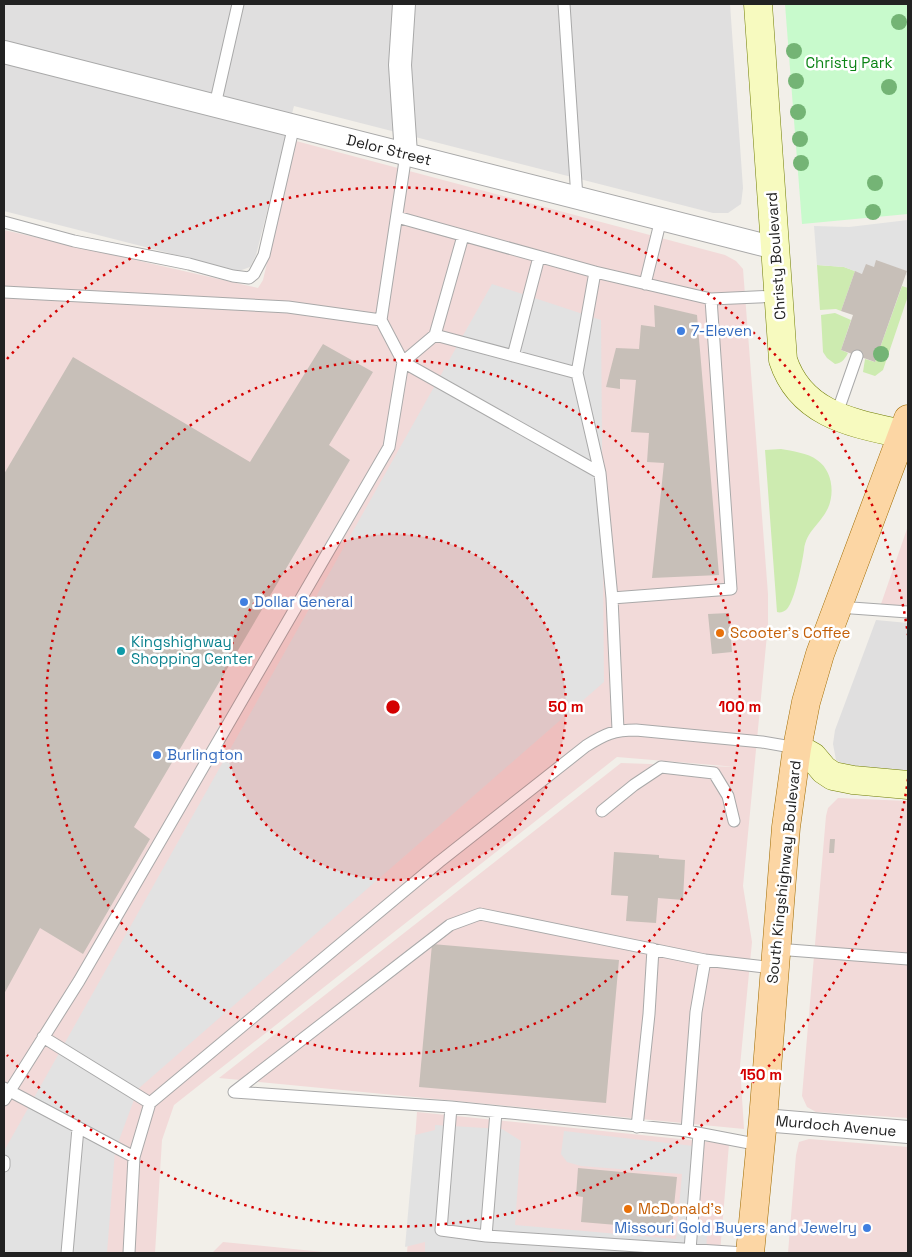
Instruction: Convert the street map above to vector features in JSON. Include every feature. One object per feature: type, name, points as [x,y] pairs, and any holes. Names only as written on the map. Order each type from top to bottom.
[{"type":"main road","name":"South Kingshighway Boulevard","points":[[750,1253],[762,1133],[786,827],[797,748],[808,694],[820,654],[906,429]]},
{"type":"street","points":[[404,4],[400,65],[406,154]]},
{"type":"street","name":"Christy Boulevard","points":[[758,4],[783,360],[788,374],[804,395],[820,409],[861,425],[906,429]]},
{"type":"street","name":"Delor Street","points":[[4,52],[775,248]]},
{"type":"street","points":[[797,748],[813,757],[824,770],[833,776],[853,780],[908,785]]},
{"type":"street","name":"Murdoch Avenue","points":[[762,1133],[908,1132]]},
{"type":"lane","points":[[215,106],[238,4]]},
{"type":"lane","points":[[564,4],[577,198]]},
{"type":"lane","points":[[4,222],[74,241],[249,278],[254,274],[264,255],[294,125]]},
{"type":"lane","points":[[406,154],[381,320],[403,362],[600,473]]},
{"type":"lane","points":[[397,217],[595,272],[711,299],[778,296]]},
{"type":"lane","points":[[645,284],[661,219]]},
{"type":"lane","points":[[134,1158],[78,1128],[5,1093],[79,981],[389,446],[403,362],[435,335],[463,236]]},
{"type":"lane","points":[[513,356],[539,257]]},
{"type":"lane","points":[[595,272],[577,373],[600,473],[612,598],[618,730]]},
{"type":"lane","points":[[4,292],[288,307],[381,320]]},
{"type":"lane","points":[[612,598],[731,589],[711,299]]},
{"type":"lane","points":[[435,335],[577,373]]},
{"type":"lane","points":[[836,416],[857,356]]},
{"type":"lane","points":[[837,607],[908,612]]},
{"type":"lane","points":[[129,1253],[134,1158],[150,1103],[439,862],[586,746],[603,735],[618,730],[762,742],[797,748]]},
{"type":"lane","points":[[602,811],[634,785],[661,767],[714,774],[728,796],[734,821]]},
{"type":"lane","points":[[762,1133],[693,1132],[451,1107],[234,1092],[450,925],[480,914],[705,960],[908,959]]},
{"type":"lane","points":[[637,1127],[650,1014],[653,949]]},
{"type":"lane","points":[[690,1250],[696,1012],[705,960]]},
{"type":"lane","points":[[43,1037],[150,1103]]},
{"type":"lane","points":[[451,1107],[441,1230],[486,1236],[744,1253]]},
{"type":"lane","points":[[486,1236],[496,1112]]},
{"type":"lane","points":[[67,1253],[78,1128]]},
{"type":"lane","points":[[4,1161],[4,1166]]},
{"type":"shaded area","points":[[4,4],[730,4],[743,188],[741,204],[728,213],[713,213],[294,106],[256,255],[250,267],[239,271],[4,211]]},
{"type":"shaded area","points":[[296,141],[725,255],[736,261],[743,269],[768,594],[768,624],[743,886],[752,942],[740,1066],[744,1129],[219,1078],[621,763],[737,767],[617,757],[174,1105],[162,1140],[155,1253],[4,1253],[4,230],[258,288],[263,280]]},
{"type":"shaded area","points":[[908,220],[908,276],[906,275],[907,271],[876,261],[874,267],[862,274],[844,267],[817,265],[814,226],[849,227]]},
{"type":"shaded area","points":[[492,284],[601,320],[604,682],[138,1089],[115,1151],[107,1253],[4,1253],[4,1151]]},
{"type":"shaded area","points":[[908,526],[908,606],[881,604]]},
{"type":"shaded area","points":[[876,620],[908,623],[908,772],[848,766],[836,760],[833,744],[835,730]]},
{"type":"shaded area","points":[[838,798],[908,801],[908,1118],[816,1112],[807,1107],[802,1096],[826,816],[828,808]]},
{"type":"shaded area","points":[[417,1112],[729,1144],[720,1253],[407,1253]]},
{"type":"shaded area","points":[[435,1125],[502,1129],[521,1141],[515,1225],[676,1239],[682,1174],[581,1166],[567,1162],[561,1154],[564,1131],[702,1147],[695,1223],[699,1230],[707,1234],[706,1253],[566,1253],[549,1251],[549,1253],[425,1253],[425,1242],[405,1247],[415,1135],[435,1130]]},
{"type":"shaded area","points":[[809,1139],[908,1147],[908,1253],[788,1253],[796,1155],[799,1142]]},
{"type":"shaded area","points":[[223,1242],[333,1253],[212,1253]]},
{"type":"green space","name":"Christy Park","points":[[785,4],[908,4],[908,214],[802,224]]},
{"type":"green space","points":[[817,265],[844,267],[855,271],[841,311],[836,309],[820,310]]},
{"type":"green space","points":[[902,286],[908,288],[908,296],[883,370],[875,376],[863,372],[865,359],[875,362]]},
{"type":"green space","points":[[835,313],[851,320],[841,350],[848,353],[840,363],[835,364],[823,352],[821,315]]},
{"type":"green space","points":[[781,449],[805,454],[817,460],[826,469],[832,488],[828,508],[805,543],[793,598],[787,609],[783,612],[777,612],[765,450]]},
{"type":"building","points":[[876,260],[907,271],[875,362],[841,350],[853,315],[841,311],[855,271],[862,274],[866,264],[874,267]]},
{"type":"building","points":[[654,305],[697,315],[719,575],[652,578],[664,463],[647,462],[649,433],[631,432],[636,380],[620,379],[620,389],[606,387],[616,348],[639,349],[641,325],[655,327]]},
{"type":"building","name":"Kingshighway Shopping Center","points":[[323,344],[373,372],[329,445],[350,460],[134,827],[150,839],[83,954],[40,928],[4,994],[4,474],[73,357],[250,462]]},
{"type":"building","name":"Scooter's Coffee","points":[[729,613],[732,652],[712,654],[708,614]]},
{"type":"building","points":[[830,839],[835,839],[834,853],[829,853]]},
{"type":"building","points":[[614,852],[659,855],[659,858],[685,860],[683,900],[658,898],[656,923],[626,921],[628,896],[611,895]]},
{"type":"building","points":[[432,944],[619,960],[606,1103],[419,1087]]},
{"type":"building","name":"McDonald's","points":[[578,1168],[677,1177],[672,1226],[641,1223],[641,1227],[581,1222],[583,1197],[576,1196]]},
{"type":"place","name":"7-Eleven","points":[[681,331]]},
{"type":"place","name":"Dollar General","points":[[244,602]]},
{"type":"place","name":"Scooter's Coffee","points":[[720,633]]},
{"type":"place","name":"Kingshighway Shopping Center","points":[[121,651]]},
{"type":"place","name":"Burlington","points":[[157,755]]},
{"type":"place","name":"McDonald's","points":[[628,1209]]},
{"type":"place","name":"Missouri Gold Buyers and Jewelry","points":[[867,1228]]}]
